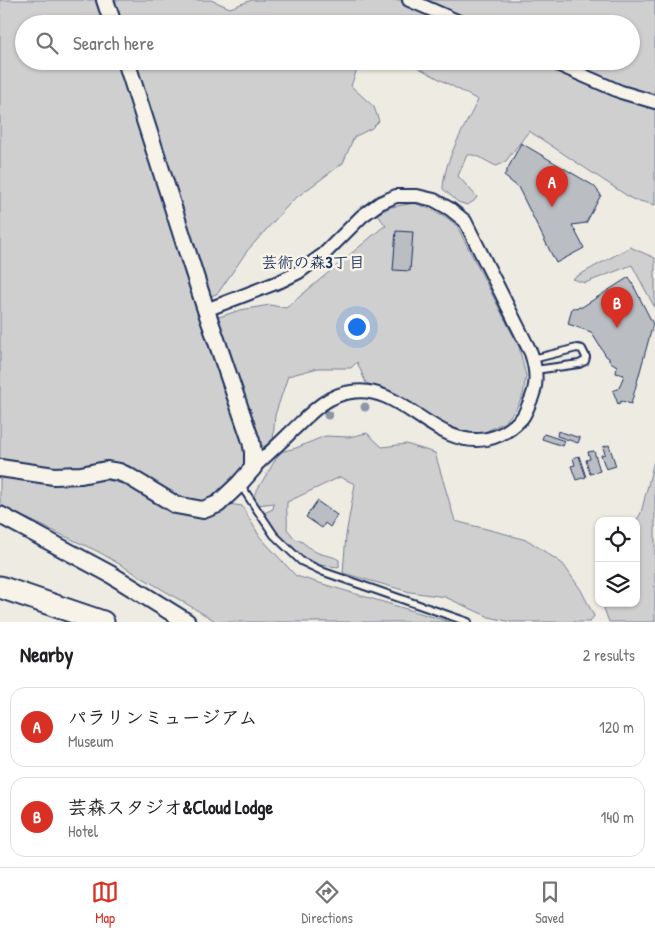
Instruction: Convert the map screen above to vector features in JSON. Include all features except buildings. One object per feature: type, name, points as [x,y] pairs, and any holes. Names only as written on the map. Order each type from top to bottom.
[{"type":"highway","points":[[0,587],[103,622]]},
{"type":"street","points":[[105,0],[110,15]]},
{"type":"street","points":[[410,0],[444,15]]},
{"type":"street","points":[[129,70],[206,310],[251,441],[254,452],[253,468]]},
{"type":"street","points":[[571,70],[621,92],[655,102]]},
{"type":"street","points":[[0,468],[54,476],[81,475],[106,470],[119,472],[176,504],[203,510],[218,504],[240,484],[253,468],[320,406],[329,399],[341,394],[353,391],[372,392],[390,399],[446,434],[462,439],[479,440],[497,437],[510,430],[523,416],[533,396],[536,378],[531,353],[465,221],[450,209],[434,200],[417,196],[396,196],[380,203],[362,216],[324,254],[299,272],[281,281],[206,310]]},
{"type":"street","points":[[0,516],[110,574],[187,622]]},
{"type":"lane","points":[[577,348],[582,349],[586,357],[585,361],[579,364],[534,365],[577,348]]},
{"type":"lane","points":[[240,484],[274,535],[301,561],[324,572],[468,622]]},
{"type":"shaded area","points":[[0,0],[211,0],[230,8],[252,0],[655,0],[655,205],[632,199],[529,131],[506,161],[497,166],[479,157],[467,155],[458,176],[477,197],[467,205],[458,202],[443,189],[444,178],[456,143],[478,100],[423,70],[640,70],[640,15],[15,15],[15,70],[121,70],[249,461],[214,500],[195,504],[176,498],[147,479],[0,465]]},
{"type":"shaded area","points":[[132,70],[357,70],[351,86],[374,107],[379,121],[372,128],[354,137],[343,163],[293,200],[247,251],[218,293],[209,297]]},
{"type":"shaded area","points":[[415,203],[444,216],[458,228],[519,347],[526,376],[523,395],[516,409],[505,422],[487,431],[472,434],[460,432],[397,395],[366,383],[357,362],[351,368],[318,368],[288,376],[275,415],[273,440],[267,446],[260,446],[216,318],[240,310],[270,305],[286,308],[386,226],[377,214],[391,207]]},
{"type":"shaded area","points":[[630,247],[655,258],[655,308],[632,265],[585,283],[572,279]]},
{"type":"shaded area","points":[[367,433],[382,447],[406,444],[435,453],[455,521],[529,541],[563,564],[581,590],[594,616],[590,622],[511,622],[489,617],[445,597],[410,592],[343,573],[346,535],[355,484],[340,477],[287,502],[287,529],[295,539],[319,553],[339,560],[339,567],[319,565],[303,560],[274,532],[264,518],[264,513],[273,509],[274,503],[257,505],[254,495],[280,452],[296,448],[325,436],[349,437]]},
{"type":"shaded area","points":[[655,457],[655,622],[609,622],[603,607],[640,607],[638,517]]},
{"type":"shaded area","points":[[0,476],[74,481],[107,480],[136,487],[179,509],[229,504],[242,506],[260,537],[296,576],[450,622],[217,622],[99,552],[0,506]]},
{"type":"place","name":"パラリンミュージアム","points":[[552,207]]},
{"type":"place","name":"芸森スタジオ&Cloud Lodge","points":[[617,328]]},
{"type":"district","name":"芸術の森3丁目","points":[[313,262]]}]
